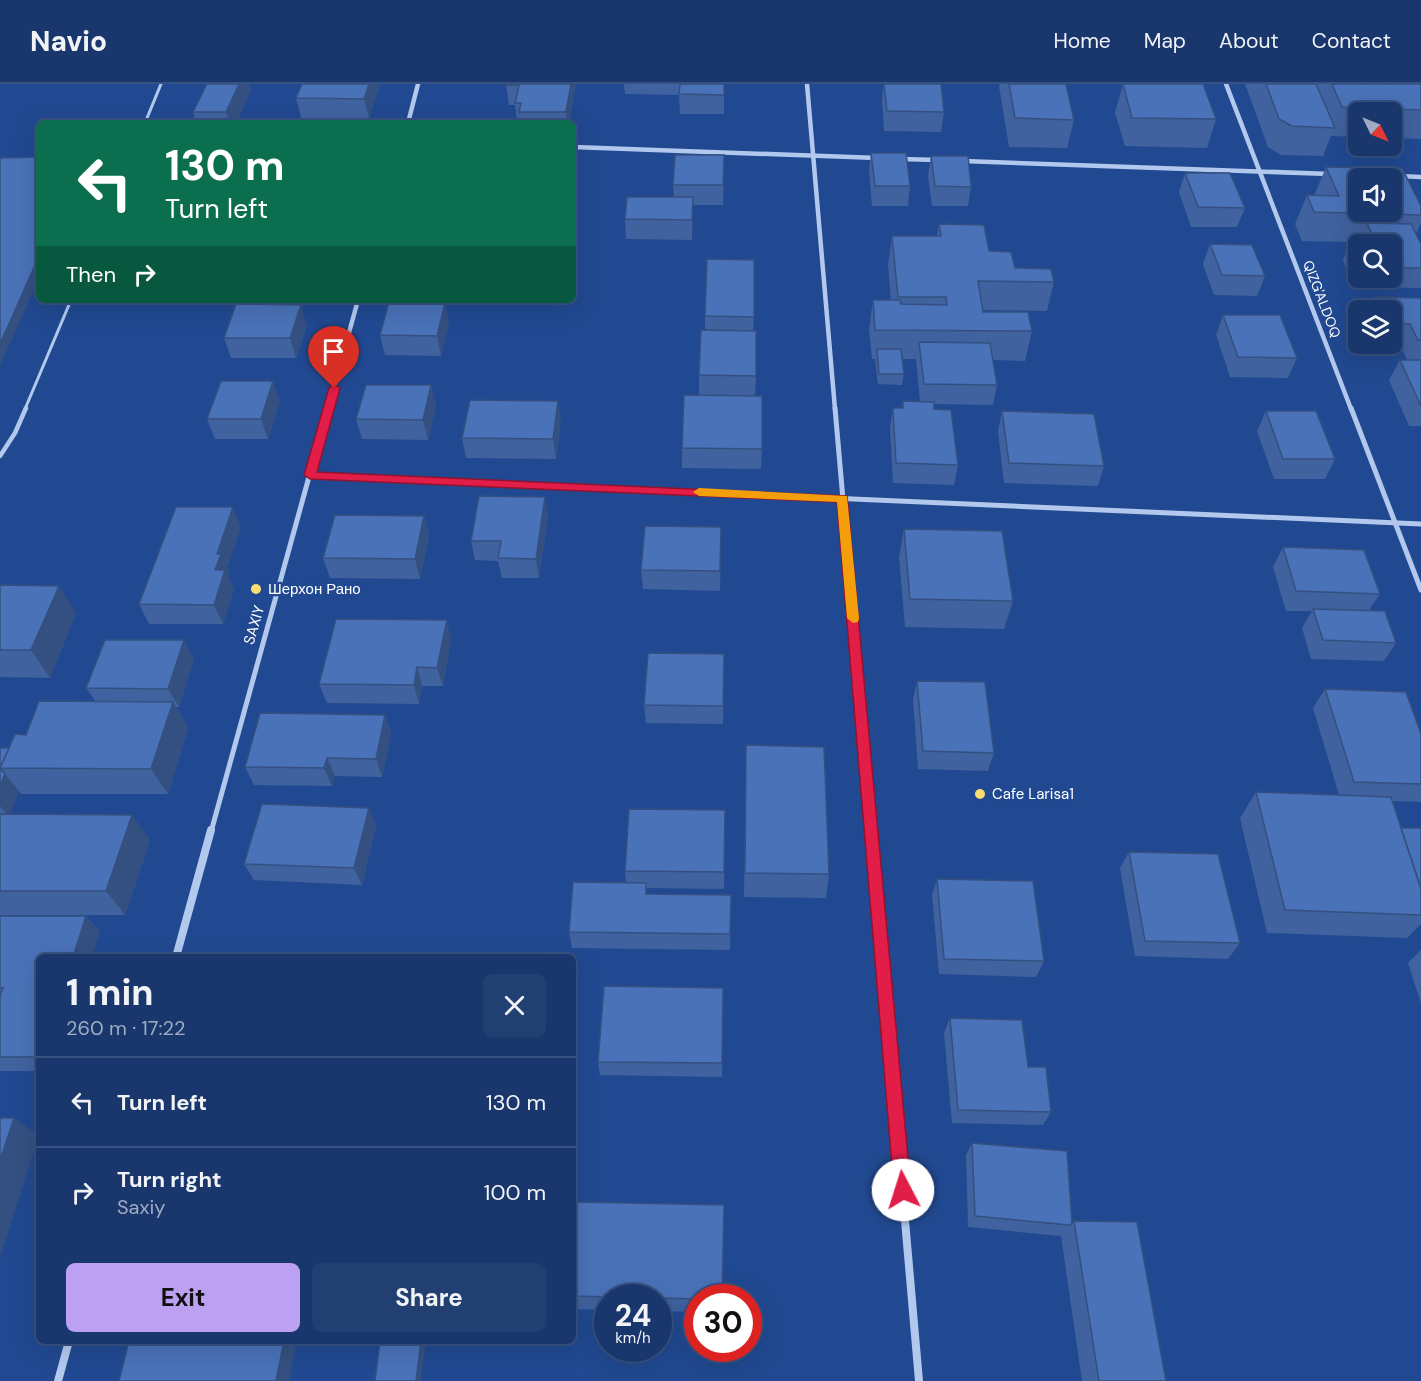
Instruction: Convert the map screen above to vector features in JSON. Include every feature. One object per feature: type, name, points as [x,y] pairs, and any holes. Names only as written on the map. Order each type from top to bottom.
[{"type":"street","points":[[409,120],[418,84]]},
{"type":"street","points":[[807,84],[919,1381]]},
{"type":"street","name":"QIZG'ALDOQ","points":[[1226,84],[1421,590]]},
{"type":"street","points":[[576,147],[884,158]]},
{"type":"street","points":[[896,159],[943,160]]},
{"type":"street","points":[[955,161],[1341,174]]},
{"type":"street","points":[[1402,176],[1421,177]]},
{"type":"street","name":"SAXIY","points":[[177,954],[357,303]]},
{"type":"street","points":[[310,475],[1421,524]]},
{"type":"street","points":[[58,1381],[68,1344]]},
{"type":"lane","points":[[146,120],[161,84]]},
{"type":"lane","points":[[0,456],[15,433],[70,303]]},
{"type":"building","points":[[207,84],[239,84],[226,112],[193,112]]},
{"type":"building","points":[[302,84],[369,84],[364,99],[296,98]]},
{"type":"building","points":[[507,84],[571,84],[566,112],[519,112],[521,103],[515,103],[519,85]]},
{"type":"building","points":[[680,84],[724,84],[724,95],[679,94]]},
{"type":"building","points":[[884,84],[941,84],[944,112],[887,111]]},
{"type":"building","points":[[1009,84],[1066,84],[1074,120],[1015,118]]},
{"type":"building","points":[[1123,84],[1203,84],[1216,119],[1132,118]]},
{"type":"building","points":[[1266,84],[1316,84],[1335,128],[1292,126],[1279,119]]},
{"type":"building","points":[[1332,84],[1421,84],[1421,110],[1402,109],[1402,102],[1348,102],[1348,107],[1342,107]]},
{"type":"building","points":[[871,153],[906,153],[910,186],[875,186]]},
{"type":"building","points":[[675,155],[724,155],[723,185],[673,185]]},
{"type":"building","points":[[931,156],[968,156],[971,187],[935,186]]},
{"type":"building","points":[[36,157],[36,263],[0,344],[0,158]]},
{"type":"building","points":[[1326,167],[1402,168],[1348,168],[1348,213],[1314,212],[1307,195],[1339,196]]},
{"type":"building","points":[[1402,168],[1421,206],[1421,215],[1402,214]]},
{"type":"building","points":[[1185,173],[1230,173],[1245,208],[1198,207]]},
{"type":"building","points":[[627,197],[693,197],[692,220],[625,219]]},
{"type":"building","points":[[1367,223],[1411,224],[1421,244],[1421,268],[1402,268],[1402,234],[1372,234]]},
{"type":"building","points":[[939,224],[984,225],[989,251],[1011,252],[1015,268],[1051,269],[1054,282],[978,281],[983,312],[1028,312],[1032,331],[875,330],[873,300],[900,300],[901,304],[947,305],[946,297],[898,297],[892,236],[941,236]]},
{"type":"building","points":[[1210,244],[1252,245],[1265,276],[1222,275]]},
{"type":"building","points":[[707,259],[754,260],[754,317],[705,316]]},
{"type":"building","points":[[1374,297],[1421,298],[1421,340],[1418,340],[1410,324],[1402,324],[1402,300],[1375,300]]},
{"type":"building","points":[[389,303],[445,303],[437,336],[380,335]]},
{"type":"building","points":[[236,304],[301,305],[290,338],[224,338]]},
{"type":"building","points":[[1223,315],[1280,315],[1297,358],[1238,357]]},
{"type":"building","points":[[701,330],[756,331],[756,376],[699,375]]},
{"type":"building","points":[[919,342],[990,343],[997,385],[924,384]]},
{"type":"building","points":[[877,349],[901,349],[904,374],[879,374]]},
{"type":"building","points":[[1400,360],[1421,360],[1421,406]]},
{"type":"building","points":[[221,381],[273,381],[261,419],[207,419]]},
{"type":"building","points":[[366,385],[431,385],[423,420],[356,419]]},
{"type":"building","points":[[684,395],[762,396],[762,449],[682,448]]},
{"type":"building","points":[[470,400],[558,401],[553,439],[462,438]]},
{"type":"building","points":[[903,401],[934,402],[934,409],[951,410],[958,465],[896,463],[893,408],[903,408]]},
{"type":"building","points":[[1002,411],[1094,414],[1104,466],[1009,463]]},
{"type":"building","points":[[1266,411],[1316,411],[1335,459],[1283,459]]},
{"type":"building","points":[[479,496],[545,497],[536,559],[498,558],[501,541],[471,541]]},
{"type":"building","points":[[176,507],[233,507],[217,554],[221,554],[215,570],[225,570],[214,605],[139,604]]},
{"type":"building","points":[[335,515],[424,516],[415,559],[323,558]]},
{"type":"building","points":[[645,526],[721,527],[720,571],[641,570]]},
{"type":"building","points":[[904,529],[1002,531],[1013,601],[910,599]]},
{"type":"building","points":[[1283,547],[1364,550],[1380,594],[1296,591]]},
{"type":"building","points":[[0,585],[59,586],[31,650],[0,650]]},
{"type":"building","points":[[1313,609],[1385,611],[1396,643],[1323,640]]},
{"type":"building","points":[[336,619],[447,620],[437,668],[417,667],[414,685],[319,684]]},
{"type":"building","points":[[105,640],[184,640],[168,689],[86,688]]},
{"type":"building","points":[[648,653],[724,654],[723,706],[644,705]]},
{"type":"building","points":[[917,681],[985,682],[994,753],[923,751]]},
{"type":"building","points":[[1325,689],[1406,692],[1421,734],[1421,784],[1354,782]]},
{"type":"building","points":[[39,701],[173,702],[151,769],[0,768],[15,734],[26,735]]},
{"type":"building","points":[[260,713],[385,715],[376,759],[327,758],[324,768],[245,767]]},
{"type":"building","points":[[746,745],[824,747],[829,874],[745,873]]},
{"type":"building","points":[[0,748],[9,748],[0,768]]},
{"type":"building","points":[[0,768],[5,774],[0,786]]},
{"type":"building","points":[[1256,792],[1391,797],[1421,889],[1421,915],[1285,910]]},
{"type":"building","points":[[262,804],[369,808],[354,868],[244,864]]},
{"type":"building","points":[[629,809],[725,810],[724,872],[625,871]]},
{"type":"building","points":[[0,814],[132,815],[106,891],[0,891]]},
{"type":"building","points":[[1401,828],[1421,828],[1421,885],[1420,885]]},
{"type":"building","points":[[1129,852],[1218,854],[1240,943],[1145,941]]},
{"type":"building","points":[[937,879],[1033,881],[1044,961],[944,959]]},
{"type":"building","points":[[573,882],[646,883],[646,894],[731,895],[730,934],[569,932]]},
{"type":"building","points":[[0,916],[86,916],[74,954],[36,954],[36,1057],[0,1057],[0,996],[3,988],[0,988]]},
{"type":"building","points":[[604,986],[723,988],[722,1063],[598,1062]]},
{"type":"building","points":[[950,1018],[1022,1020],[1028,1067],[1046,1067],[1051,1112],[958,1110]]},
{"type":"building","points":[[0,1118],[14,1118],[0,1161]]},
{"type":"building","points":[[972,1143],[1067,1151],[1072,1223],[1070,1225],[975,1216]]},
{"type":"building","points":[[577,1202],[724,1205],[722,1284],[684,1284],[684,1299],[672,1298],[672,1284],[594,1284],[594,1297],[576,1296]]},
{"type":"building","points":[[1074,1221],[1137,1222],[1166,1381],[1099,1381]]},
{"type":"building","points":[[128,1344],[283,1344],[276,1381],[119,1381]]},
{"type":"building","points":[[380,1344],[421,1344],[416,1381],[375,1381]]},
{"type":"slow traffic","points":[[699,492],[843,499],[853,618]]},
{"type":"place","name":"Шерхон Рано","points":[[256,589]]},
{"type":"place","name":"Cafe Larisa1","points":[[980,794]]},
{"type":"route","points":[[334,388],[310,475],[843,499],[903,1190]]}]
